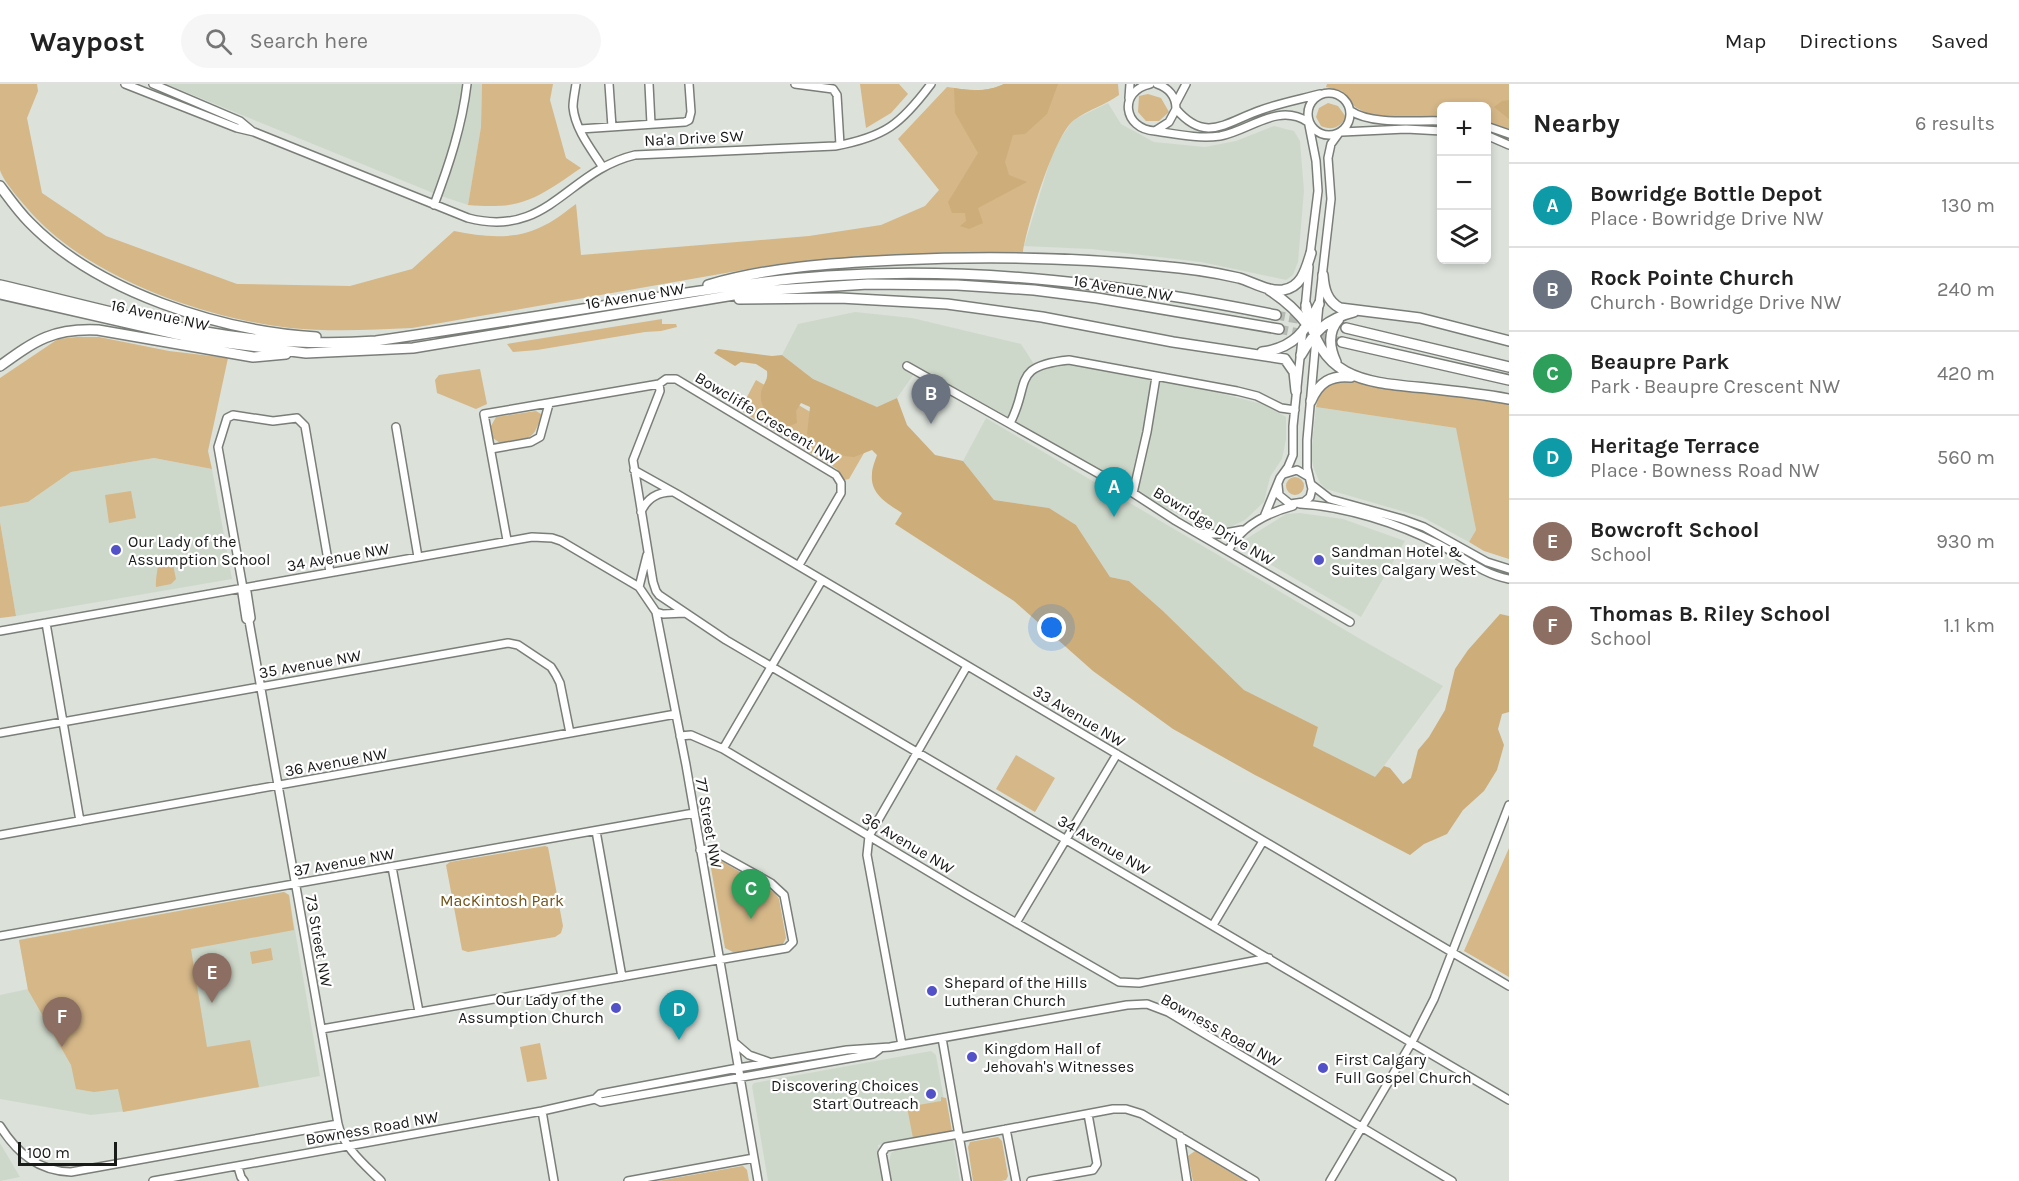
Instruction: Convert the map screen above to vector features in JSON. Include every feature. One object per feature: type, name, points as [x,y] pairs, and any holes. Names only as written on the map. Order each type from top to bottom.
[{"type":"highway","points":[[0,186],[28,222],[58,248],[119,284],[175,308],[224,323],[273,333],[376,338],[441,332]]},
{"type":"highway","points":[[677,299],[730,278],[804,266],[965,258],[1051,258],[1167,266],[1240,278],[1274,290],[1284,290],[1296,284],[1305,272],[1311,253]]},
{"type":"highway","name":"16 Avenue NW","points":[[0,294],[202,340],[306,353],[413,348],[761,282],[828,276],[957,273],[1032,278],[1118,287],[1276,315]]},
{"type":"highway","points":[[1323,275],[1327,295],[1333,304],[1340,308],[1434,321],[1509,341]]},
{"type":"highway","name":"16 Avenue NW","points":[[0,285],[188,328],[247,338],[306,343],[376,341],[677,299],[816,286],[903,283],[1069,294],[1279,329]]},
{"type":"highway","points":[[1265,287],[1282,298],[1311,332],[1330,360],[1356,378]]},
{"type":"highway","points":[[677,299],[840,298],[916,301],[1018,313],[1173,342],[1285,359],[1294,372],[1296,391]]},
{"type":"highway","points":[[1301,355],[1319,304]]},
{"type":"highway","points":[[1306,305],[1311,332]]},
{"type":"highway","points":[[1242,352],[1273,350],[1334,319],[1360,312]]},
{"type":"highway","points":[[1340,369],[1331,350],[1330,338],[1336,322],[1346,314]]},
{"type":"highway","points":[[1346,328],[1506,366]]},
{"type":"highway","points":[[0,365],[39,340],[78,329],[98,330],[253,357],[306,353]]},
{"type":"highway","points":[[1342,342],[1509,380]]},
{"type":"highway","points":[[1311,401],[1318,388],[1328,379],[1344,376],[1386,385],[1509,399]]},
{"type":"street","name":"Na'a Drive SW","points":[[125,84],[237,128],[254,132],[434,205],[476,220],[502,222],[535,214],[550,206],[586,176],[602,166],[644,153],[840,145],[860,142],[896,123],[915,106],[931,84]]},
{"type":"street","name":"Na'a Drive SW","points":[[153,84],[240,121],[254,132]]},
{"type":"street","points":[[434,205],[464,110],[467,84]]},
{"type":"street","points":[[576,84],[573,106],[580,129],[602,166]]},
{"type":"street","points":[[609,84],[612,127]]},
{"type":"street","points":[[649,84],[651,124]]},
{"type":"street","points":[[580,129],[685,123],[689,120],[691,112],[689,84]]},
{"type":"street","points":[[795,84],[833,89],[837,95],[840,145]]},
{"type":"street","points":[[1130,84],[1128,105],[1132,120],[1142,128],[1155,131],[1201,137],[1226,134],[1264,119],[1282,115],[1298,117],[1323,134],[1406,129],[1437,131]]},
{"type":"street","points":[[1129,98],[1138,89],[1150,84]]},
{"type":"street","points":[[1160,85],[1170,84]]},
{"type":"street","points":[[1155,131],[1169,122],[1179,95],[1186,84]]},
{"type":"street","points":[[1160,85],[1173,95],[1176,106],[1185,120],[1194,126],[1205,128],[1217,127],[1260,110],[1320,94],[1338,96],[1346,102],[1351,111],[1359,116],[1374,119],[1437,121]]},
{"type":"street","points":[[1306,305],[1318,191],[1316,161],[1306,113],[1309,105],[1320,94]]},
{"type":"street","points":[[1319,304],[1331,199],[1328,158],[1331,144],[1350,121],[1351,111]]},
{"type":"street","points":[[1491,128],[1509,134]]},
{"type":"street","points":[[1491,137],[1509,145]]},
{"type":"street","points":[[1228,551],[1235,537],[1244,530],[1264,517],[1298,505],[1310,497],[1311,482],[1307,462],[1311,401],[1311,332]]},
{"type":"street","points":[[1264,517],[1293,455],[1296,391],[1301,355]]},
{"type":"street","points":[[1010,423],[1016,412],[1026,377],[1036,367],[1069,360],[1237,390],[1257,396],[1281,408],[1295,410]]},
{"type":"street","name":"Bowridge Drive NW","points":[[907,366],[1133,493],[1196,533],[1350,622]]},
{"type":"street","points":[[1133,493],[1147,432],[1156,376]]},
{"type":"street","name":"Bowcliffe Crescent NW","points":[[507,540],[484,414],[659,384],[666,379],[676,379],[836,475],[841,483],[842,493],[799,566]]},
{"type":"street","points":[[659,384],[660,391],[633,460],[656,591],[674,606]]},
{"type":"street","points":[[492,449],[531,442],[540,437],[549,404]]},
{"type":"street","name":"73 Street NW","points":[[330,572],[305,426],[297,418],[273,421],[233,416],[227,418],[218,447],[243,588],[246,619],[249,621],[338,1124],[348,1146],[381,1181]]},
{"type":"street","points":[[396,427],[418,557]]},
{"type":"street","name":"33 Avenue NW","points":[[634,470],[1509,986]]},
{"type":"street","points":[[1282,476],[1289,471],[1297,470],[1305,473],[1311,482],[1330,499],[1424,527],[1487,562],[1509,569]]},
{"type":"street","points":[[1278,485],[1282,499],[1298,505],[1321,506],[1351,513],[1414,532],[1479,568],[1509,579]]},
{"type":"street","points":[[641,513],[645,503],[653,496],[662,492],[677,494]]},
{"type":"street","points":[[1196,533],[1219,534],[1244,530]]},
{"type":"street","name":"34 Avenue NW","points":[[0,631],[532,537],[552,538],[590,557],[639,587],[656,612],[686,613]]},
{"type":"street","points":[[639,587],[648,552]]},
{"type":"street","points":[[639,587],[646,581],[651,567]]},
{"type":"street","points":[[723,749],[822,580]]},
{"type":"street","points":[[656,612],[663,607],[674,606]]},
{"type":"street","name":"34 Avenue NW","points":[[674,606],[918,753],[1509,1100]]},
{"type":"street","name":"77 Street NW","points":[[656,612],[694,813],[758,1181]]},
{"type":"street","points":[[46,623],[80,821]]},
{"type":"street","name":"35 Avenue NW","points":[[0,733],[508,643],[518,645],[551,667],[560,683],[570,733]]},
{"type":"street","points":[[902,1045],[867,855],[869,836],[967,666]]},
{"type":"street","name":"36 Avenue NW","points":[[0,835],[676,714]]},
{"type":"street","name":"36 Avenue NW","points":[[680,736],[691,735],[723,749],[1119,982],[1139,983],[1269,958]]},
{"type":"street","points":[[1016,923],[1117,754]]},
{"type":"street","points":[[1330,1181],[1412,1042],[1434,999],[1509,805]]},
{"type":"street","name":"37 Avenue NW","points":[[0,936],[694,813]]},
{"type":"street","points":[[596,831],[622,977]]},
{"type":"street","points":[[1213,925],[1263,841]]},
{"type":"street","points":[[322,1029],[787,948],[793,942],[784,895],[771,883],[710,849],[700,850]]},
{"type":"street","points":[[392,867],[419,1012]]},
{"type":"street","name":"Bowness Road NW","points":[[153,1181],[542,1111],[595,1099],[600,1094],[738,1068],[847,1050],[902,1045],[1127,1005],[1147,1004],[1168,1012],[1452,1181]]},
{"type":"street","points":[[942,1038],[967,1181]]},
{"type":"street","points":[[733,1042],[750,1055],[771,1063]]},
{"type":"street","name":"Bowness Road NW","points":[[595,1099],[601,1102],[873,1054],[881,1048]]},
{"type":"street","points":[[887,1181],[882,1153],[886,1147],[1119,1109],[1132,1110],[1255,1181]]},
{"type":"street","points":[[542,1111],[554,1181]]},
{"type":"street","points":[[1031,1181],[1093,1170],[1097,1164],[1088,1114]]},
{"type":"street","name":"Bowness Road NW","points":[[0,1126],[19,1151],[43,1166],[57,1171],[79,1171],[338,1124]]},
{"type":"street","points":[[1006,1129],[1016,1181]]},
{"type":"street","points":[[1180,1136],[1187,1181]]},
{"type":"street","points":[[628,1181],[754,1158]]},
{"type":"street","points":[[238,1167],[244,1181]]},
{"type":"shaded area","points":[[166,84],[482,84],[481,127],[468,205],[438,195]]},
{"type":"shaded area","points":[[1004,84],[1058,84],[1047,114],[1025,134],[1013,135],[1005,162],[1009,175],[1027,182],[978,208],[983,223],[969,229],[960,226],[966,221],[965,213],[952,213],[948,202],[978,153],[955,113],[954,88],[979,90]]},
{"type":"shaded area","points":[[1509,100],[1509,119],[1494,107],[1502,101]]},
{"type":"shaded area","points":[[1108,103],[1121,124],[1154,142],[1205,147],[1236,141],[1274,126],[1294,131],[1300,141],[1304,191],[1298,262],[1293,275],[1286,280],[1201,262],[1091,249],[1024,246],[1054,148],[1073,120]]},
{"type":"shaded area","points":[[855,312],[912,318],[1021,344],[1036,367],[1069,360],[1156,377],[1266,405],[1286,417],[1286,439],[1282,459],[1270,477],[1264,502],[1245,520],[1228,528],[1208,528],[1133,493],[916,371],[897,398],[877,407],[813,379],[782,355],[798,324]]},
{"type":"shaded area","points":[[718,349],[772,356],[782,355],[813,379],[877,407],[897,398],[907,425],[935,455],[963,461],[994,500],[1049,508],[1076,525],[1110,577],[1129,581],[1244,690],[1318,727],[1313,746],[1375,777],[1384,766],[1390,768],[1403,784],[1411,778],[1418,750],[1429,737],[1445,710],[1455,669],[1468,650],[1500,614],[1509,616],[1509,712],[1502,714],[1498,729],[1504,745],[1497,770],[1484,791],[1463,810],[1447,834],[1424,844],[1410,855],[1255,775],[1173,729],[1093,671],[1014,601],[895,524],[902,513],[881,497],[874,487],[872,472],[877,455],[872,450],[854,457],[844,456],[812,440],[807,434],[810,407],[801,403],[796,411],[797,423],[787,427],[776,421],[761,401],[767,371],[756,364],[741,362],[735,366],[714,353]]},
{"type":"shaded area","points":[[1316,407],[1457,428],[1476,530],[1469,542],[1422,517],[1326,489],[1320,483],[1311,456]]},
{"type":"shaded area","points":[[986,418],[1443,686],[1375,778],[1313,746],[1318,727],[1244,690],[1129,581],[1110,577],[1076,525],[1049,508],[994,500],[963,461]]},
{"type":"shaded area","name":"Our Lady of the Assumption School","points":[[154,458],[212,469],[232,579],[16,616],[0,522],[0,507],[28,502],[71,472]]},
{"type":"shaded area","points":[[1300,513],[1343,519],[1405,541],[1361,617],[1249,552],[1246,539],[1286,514]]},
{"type":"shaded area","points":[[284,892],[289,895],[320,1076],[136,1110],[91,1115],[0,1099],[0,995],[28,989],[19,940]]},
{"type":"shaded area","points":[[931,1051],[936,1055],[950,1133],[878,1145],[884,1181],[768,1181],[752,1086],[754,1083]]},
{"type":"shaded area","points":[[953,1140],[960,1181],[892,1181],[889,1163],[891,1153],[896,1150]]},
{"type":"shaded area","points":[[0,1143],[20,1177],[0,1181]]},
{"type":"green space","points":[[0,84],[37,84],[38,91],[27,118],[42,193],[106,236],[237,284],[350,286],[412,269],[454,231],[488,236],[523,234],[549,223],[576,204],[581,255],[809,236],[881,225],[925,206],[939,190],[898,139],[947,87],[976,90],[990,89],[1004,84],[1118,84],[1119,95],[1079,116],[1066,129],[1042,182],[1023,252],[981,252],[777,264],[412,328],[335,330],[290,328],[223,315],[153,292],[88,260],[35,217],[2,175],[0,170]]},
{"type":"green space","points":[[482,84],[553,84],[550,100],[566,158],[581,168],[529,200],[503,206],[468,205],[481,127]]},
{"type":"green space","points":[[860,84],[899,84],[908,94],[891,113],[866,128]]},
{"type":"green space","points":[[1327,84],[1509,84],[1509,129],[1491,122],[1491,102],[1437,102],[1437,117],[1372,116],[1355,107],[1342,91],[1326,87]]},
{"type":"green space","points":[[1148,94],[1161,98],[1169,112],[1159,121],[1146,121],[1138,112],[1139,96]]},
{"type":"green space","points":[[1328,103],[1338,106],[1346,117],[1339,126],[1332,128],[1321,126],[1316,117],[1319,108]]},
{"type":"green space","points":[[662,319],[662,324],[676,324],[677,327],[537,350],[513,352],[507,344]]},
{"type":"green space","points":[[99,337],[169,351],[228,358],[208,451],[212,469],[154,458],[71,472],[28,502],[0,507],[0,378],[58,339]]},
{"type":"green space","points":[[480,369],[487,404],[476,409],[437,393],[435,380],[439,375]]},
{"type":"green space","points":[[1345,379],[1389,388],[1509,404],[1509,559],[1484,551],[1469,542],[1476,530],[1456,428],[1316,407],[1325,388]]},
{"type":"green space","points":[[756,380],[868,446],[849,479],[844,480],[837,469],[740,410]]},
{"type":"green space","points":[[536,411],[541,414],[541,419],[527,439],[500,443],[493,438],[491,426],[496,417]]},
{"type":"green space","points":[[1295,477],[1301,480],[1304,486],[1301,492],[1295,495],[1289,492],[1286,486],[1289,480]]},
{"type":"green space","points":[[131,491],[136,518],[109,523],[105,495]]},
{"type":"green space","points":[[0,522],[16,616],[0,618]]},
{"type":"green space","points":[[171,555],[176,579],[171,584],[156,587],[157,561],[159,558]]},
{"type":"green space","points":[[1016,755],[1055,778],[1035,812],[996,789]]},
{"type":"green space","name":"MacKintosh Park","points":[[548,847],[563,926],[561,933],[555,937],[468,952],[462,950],[446,865],[450,862]]},
{"type":"green space","points":[[1509,848],[1509,977],[1464,951]]},
{"type":"green space","points":[[720,860],[775,893],[779,899],[786,938],[783,944],[735,953],[725,948],[711,868],[715,862]]},
{"type":"green space","points":[[284,892],[289,895],[294,930],[191,949],[207,1047],[250,1040],[259,1087],[123,1112],[118,1089],[94,1092],[76,1089],[71,1065],[28,990],[19,940]]},
{"type":"green space","points":[[271,948],[273,960],[252,964],[250,952]]},
{"type":"green space","points":[[540,1043],[547,1079],[527,1082],[520,1047]]},
{"type":"green space","points":[[941,1097],[946,1098],[952,1131],[913,1138],[907,1107],[941,1101]]},
{"type":"green space","points":[[998,1137],[1002,1141],[1008,1176],[1006,1180],[973,1181],[968,1147],[970,1142]]},
{"type":"green space","points":[[1195,1151],[1245,1181],[1193,1181],[1188,1156]]},
{"type":"green space","points":[[743,1166],[747,1170],[749,1181],[658,1181]]},
{"type":"tunnel","points":[[1276,315],[1308,321]]},
{"type":"tunnel","points":[[1279,329],[1338,341]]},
{"type":"place","name":"Rock Pointe Church","points":[[931,424]]},
{"type":"place","name":"Bowridge Bottle Depot","points":[[1114,517]]},
{"type":"place","name":"Our Lady of the Assumption School","points":[[116,550]]},
{"type":"place","name":"Sandman Hotel & Suites Calgary West","points":[[1319,560]]},
{"type":"place","name":"Beaupre Park","points":[[751,919]]},
{"type":"place","name":"Shepard of the Hills Lutheran Church","points":[[932,991]]},
{"type":"place","name":"Bowcroft School","points":[[212,1003]]},
{"type":"place","name":"Our Lady of the Assumption Church","points":[[616,1008]]},
{"type":"place","name":"Heritage Terrace","points":[[679,1040]]},
{"type":"place","name":"Thomas B. Riley School","points":[[62,1047]]},
{"type":"place","name":"Kingdom Hall of Jehovah's Witnesses","points":[[972,1057]]},
{"type":"place","name":"First Calgary Full Gospel Church","points":[[1323,1068]]},
{"type":"place","name":"Discovering Choices Start Outreach","points":[[931,1094]]}]
